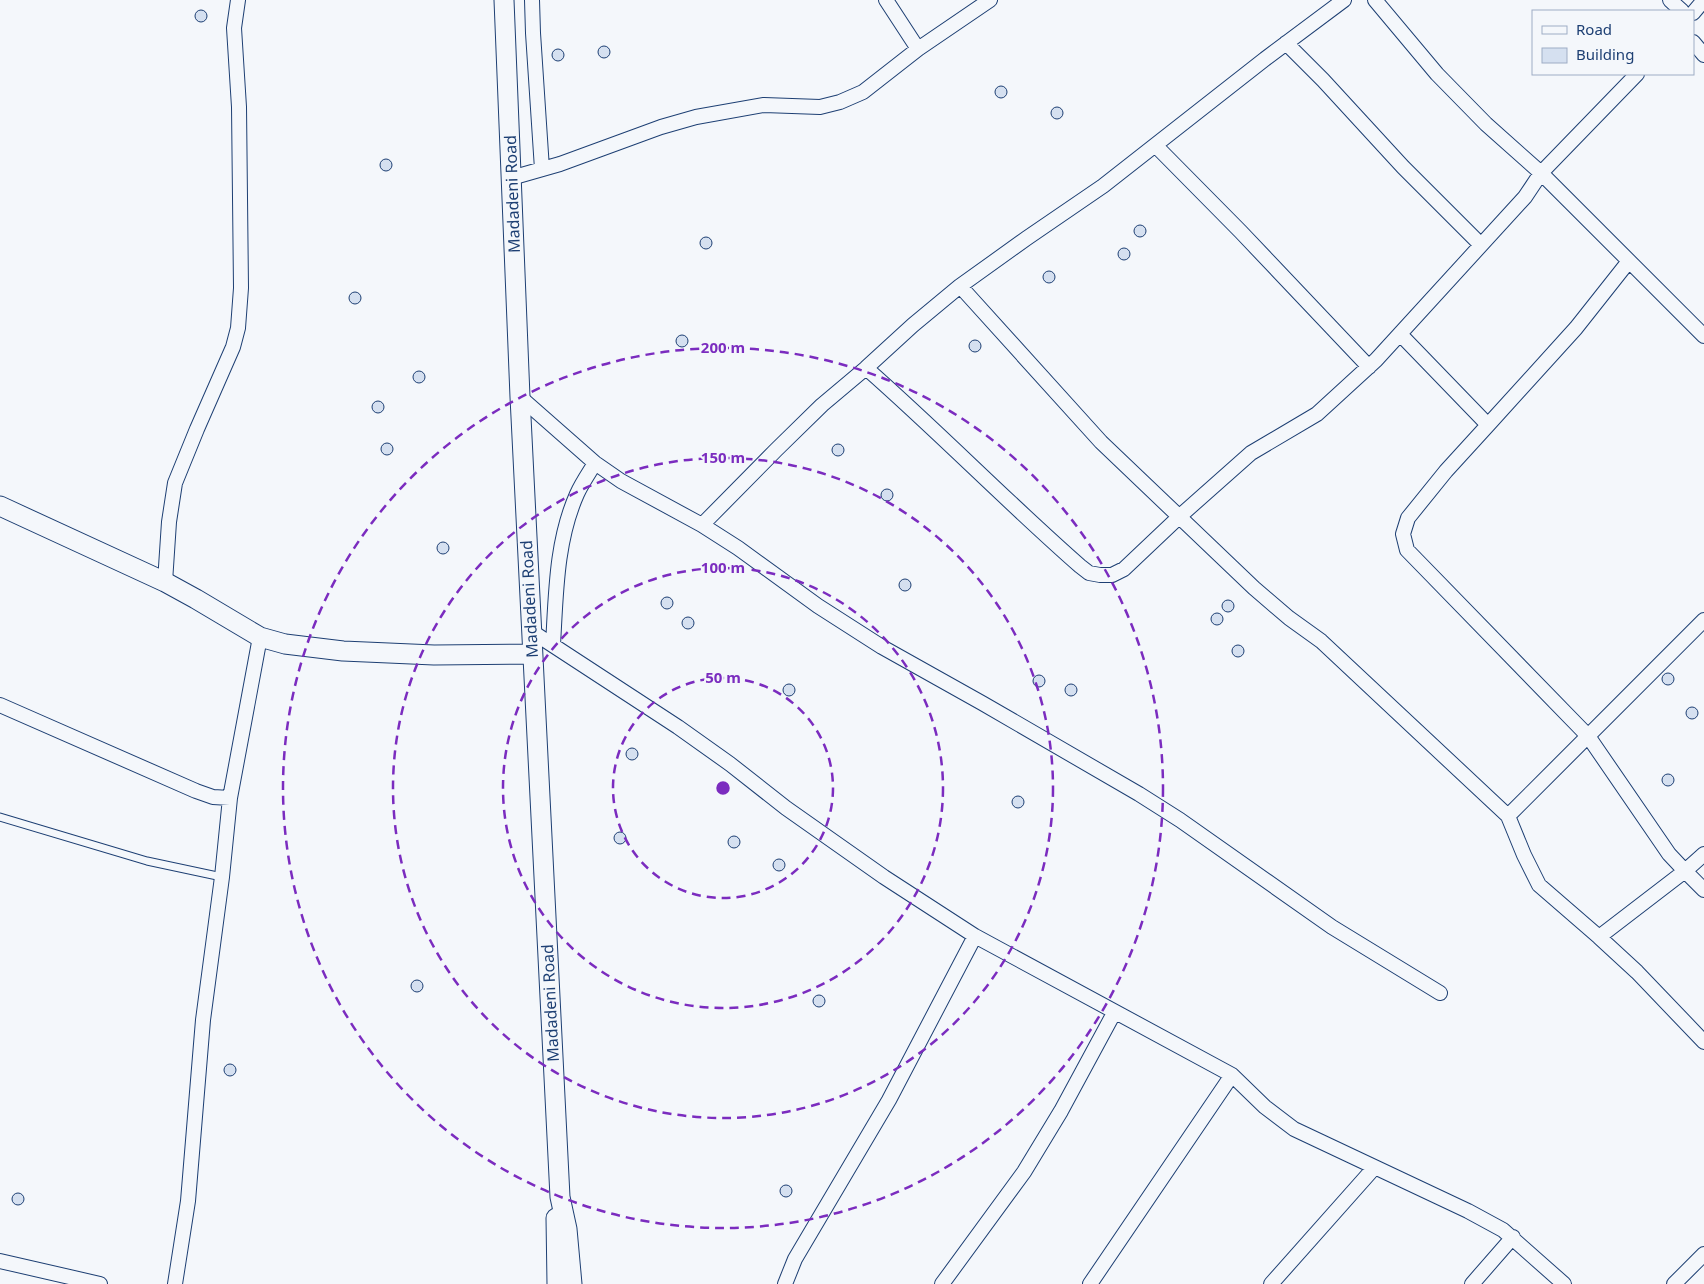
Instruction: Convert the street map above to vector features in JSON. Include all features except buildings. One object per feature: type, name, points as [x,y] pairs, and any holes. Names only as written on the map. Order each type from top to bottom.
[{"type":"street","points":[[165,582],[175,483],[233,347],[238,328],[240,288],[238,107],[234,28],[238,0]]},
{"type":"street","name":"Madadeni Road","points":[[504,0],[532,654],[560,1197],[567,1228],[572,1284]]},
{"type":"street","points":[[532,0],[542,169]]},
{"type":"street","points":[[886,0],[918,49]]},
{"type":"street","points":[[511,178],[542,169],[660,127],[696,117],[764,105],[820,107],[840,102],[863,92],[918,49],[990,0]]},
{"type":"street","points":[[702,525],[815,412],[960,286],[1103,186],[1344,0]]},
{"type":"street","points":[[1375,0],[1437,74],[1486,124],[1542,172],[1704,336]]},
{"type":"street","points":[[1670,0],[1681,10]]},
{"type":"street","points":[[1694,12],[1704,0]]},
{"type":"street","points":[[1286,43],[1323,80],[1403,167],[1481,245]]},
{"type":"street","points":[[1694,43],[1704,55]]},
{"type":"street","points":[[866,368],[926,421],[1058,546],[1090,572],[1100,575],[1112,575],[1124,569],[1180,516],[1252,453],[1317,414],[1369,367],[1525,197],[1542,172],[1635,75]]},
{"type":"street","points":[[1156,146],[1242,232],[1369,367]]},
{"type":"street","points":[[1629,261],[1576,328],[1446,471],[1408,518],[1403,534],[1404,542],[1412,557],[1588,736],[1669,854],[1704,890]]},
{"type":"street","points":[[960,286],[1101,442],[1254,588],[1339,657],[1508,816],[1524,855],[1540,885],[1637,972],[1704,1042]]},
{"type":"street","points":[[1400,334],[1488,425]]},
{"type":"street","points":[[520,397],[595,464],[621,481],[702,525],[846,625],[882,647],[1139,794],[1180,820],[1332,927],[1440,993]]},
{"type":"street","points":[[553,646],[556,577],[562,546],[578,493],[595,464]]},
{"type":"street","points":[[0,506],[165,582],[260,637],[285,644],[343,651],[434,655],[532,654]]},
{"type":"street","points":[[1508,816],[1704,620]]},
{"type":"street","points":[[531,631],[678,727],[730,764],[786,808],[876,871],[975,936],[1232,1074],[1265,1107],[1294,1129],[1468,1211],[1503,1230],[1564,1284]]},
{"type":"street","points":[[176,1284],[188,1201],[203,1020],[222,877],[230,798],[260,637]]},
{"type":"street","points":[[0,705],[196,791],[230,798]]},
{"type":"street","points":[[1599,937],[1685,871],[1704,854]]},
{"type":"street","points":[[784,1284],[795,1259],[889,1100],[975,936]]},
{"type":"street","points":[[942,1284],[1024,1172],[1061,1111],[1114,1012]]},
{"type":"street","points":[[1090,1284],[1232,1074]]},
{"type":"street","points":[[1271,1284],[1374,1168]]},
{"type":"street","name":"Madadeni Road","points":[[557,1284],[556,1221],[560,1197]]},
{"type":"street","points":[[1472,1284],[1513,1237]]},
{"type":"street","points":[[1674,1284],[1704,1254]]},
{"type":"street","points":[[0,1261],[100,1284]]},
{"type":"lane","points":[[0,817],[147,861],[222,877]]}]
